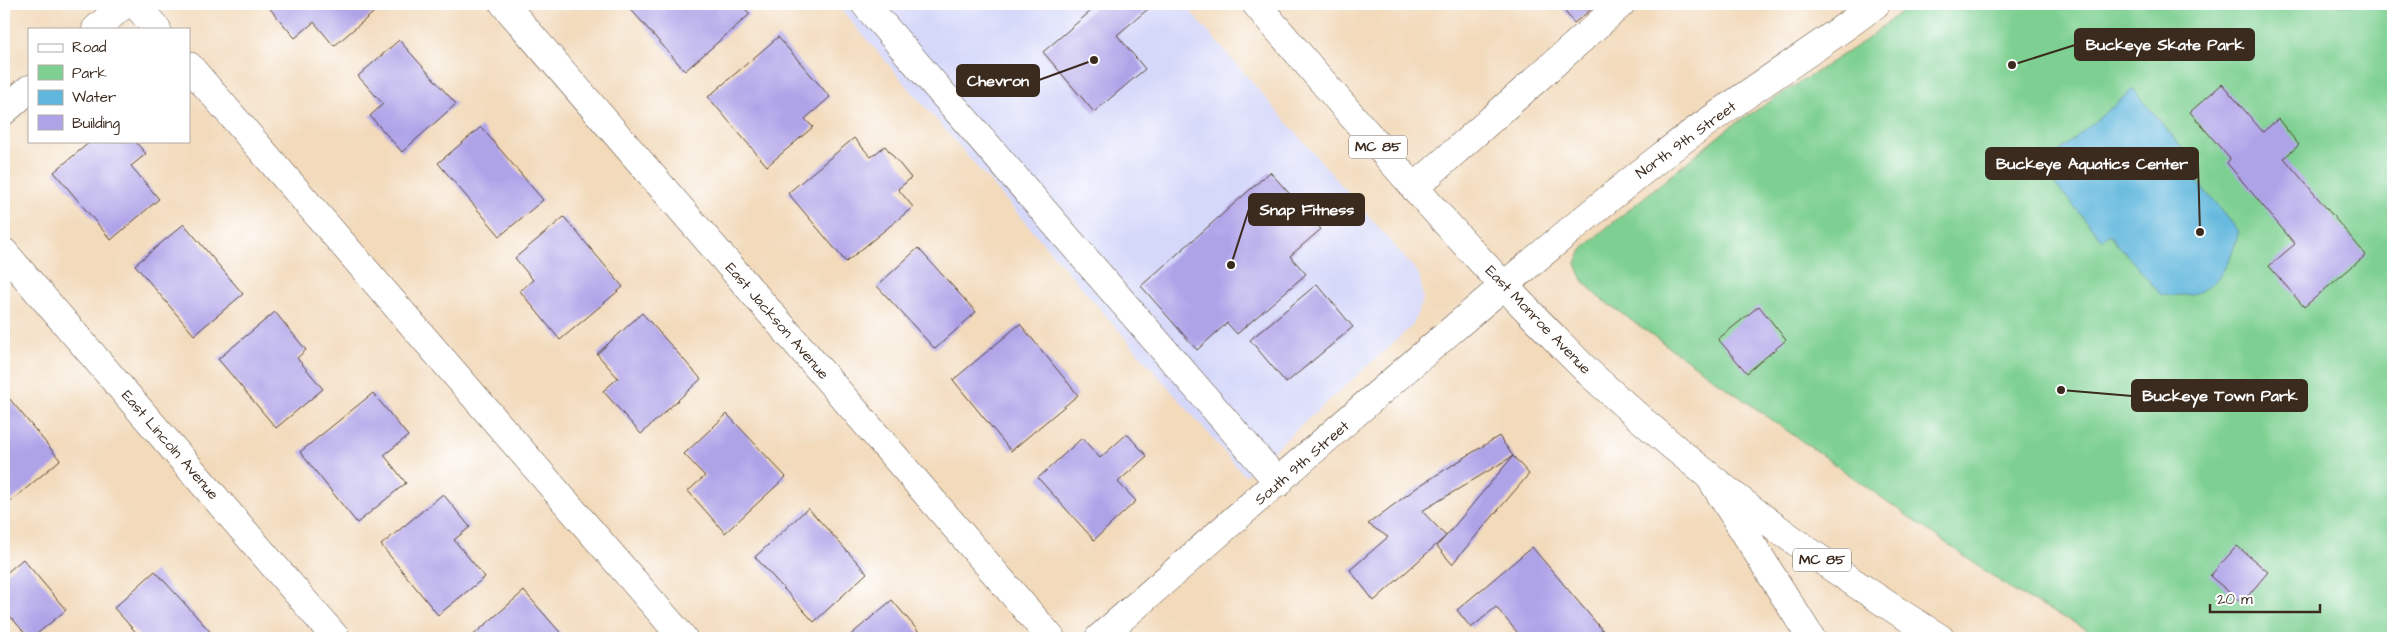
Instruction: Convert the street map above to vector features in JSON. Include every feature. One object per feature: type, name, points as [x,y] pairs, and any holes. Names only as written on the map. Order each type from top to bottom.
[{"type":"street","points":[[97,28],[124,4]]},
{"type":"street","points":[[135,4],[155,28]]},
{"type":"street","name":"East Jackson Avenue","points":[[504,4],[1051,638]]},
{"type":"street","points":[[865,4],[1279,483]]},
{"type":"street","name":"East Monroe Avenue","points":[[1256,4],[1414,188],[1504,286],[1597,380],[1709,476],[1811,638]]},
{"type":"street","points":[[1414,188],[1621,4]]},
{"type":"street","name":"North 9th Street","points":[[1504,286],[1660,157],[1876,4]]},
{"type":"street","points":[[190,67],[684,638]]},
{"type":"street","points":[[4,111],[28,90]]},
{"type":"street","name":"East Lincoln Avenue","points":[[4,252],[336,638]]},
{"type":"street","name":"South 9th Street","points":[[1100,638],[1504,286]]},
{"type":"street","name":"MC 85","points":[[1709,476],[1818,557],[1940,638]]},
{"type":"shaded area","points":[[836,4],[1184,4],[1419,274],[1423,298],[1413,325],[1245,476]]},
{"type":"green space","points":[[1910,4],[2393,4],[2393,638],[2103,638],[2015,592],[1597,296],[1583,280],[1576,264],[1582,250],[1599,234],[1730,127],[1866,40]]},
{"type":"water","points":[[2133,89],[2197,165],[2189,172],[2239,231],[2233,251],[2224,270],[2211,285],[2202,291],[2192,294],[2161,295],[2109,234],[2102,240],[2041,167]]},
{"type":"building","points":[[266,4],[377,4],[380,7],[334,46],[314,22],[295,38]]},
{"type":"building","points":[[628,4],[740,4],[750,14],[685,71]]},
{"type":"building","points":[[1099,4],[1154,4],[1117,35],[1145,69],[1094,112],[1043,52]]},
{"type":"building","points":[[1559,4],[1598,4],[1574,23]]},
{"type":"building","points":[[778,37],[830,97],[805,119],[813,127],[767,166],[708,97]]},
{"type":"building","points":[[399,40],[456,104],[402,152],[370,116],[383,104],[358,76]]},
{"type":"building","points":[[2222,84],[2263,132],[2278,119],[2299,145],[2284,158],[2366,255],[2304,307],[2269,266],[2295,244],[2227,163],[2230,159],[2190,112]]},
{"type":"building","points":[[481,127],[543,200],[500,236],[438,163]]},
{"type":"building","points":[[854,138],[871,157],[885,146],[911,178],[898,189],[913,207],[846,262],[788,193]]},
{"type":"building","points":[[90,142],[136,142],[146,154],[131,166],[159,199],[111,240],[54,172]]},
{"type":"building","points":[[1270,172],[1321,229],[1290,256],[1306,274],[1237,334],[1227,323],[1197,350],[1141,286]]},
{"type":"building","points":[[564,217],[623,287],[560,340],[520,291],[533,280],[515,258]]},
{"type":"building","points":[[184,224],[243,294],[194,335],[135,265]]},
{"type":"building","points":[[918,248],[976,312],[935,349],[877,286]]},
{"type":"building","points":[[1317,284],[1353,327],[1286,383],[1250,340]]},
{"type":"building","points":[[1759,306],[1786,340],[1747,373],[1718,339]]},
{"type":"building","points":[[275,312],[306,350],[297,358],[323,389],[276,428],[218,359]]},
{"type":"building","points":[[642,313],[701,379],[641,434],[603,391],[618,378],[597,354]]},
{"type":"building","points":[[1020,324],[1078,395],[1011,451],[953,380]]},
{"type":"building","points":[[4,392],[60,460],[4,507]]},
{"type":"building","points":[[373,393],[408,436],[384,455],[406,483],[357,523],[300,452]]},
{"type":"building","points":[[727,414],[786,477],[725,533],[688,491],[705,476],[684,454]]},
{"type":"building","points":[[1127,434],[1147,456],[1118,482],[1136,501],[1094,540],[1038,478],[1082,438],[1100,458]]},
{"type":"building","points":[[1499,436],[1513,456],[1422,511],[1446,536],[1374,601],[1350,570],[1388,537],[1368,524],[1419,486]]},
{"type":"building","points":[[1513,456],[1529,474],[1452,564],[1437,546]]},
{"type":"building","points":[[443,494],[470,527],[454,540],[485,577],[438,615],[381,545]]},
{"type":"building","points":[[808,508],[867,573],[814,622],[755,557]]},
{"type":"building","points":[[2237,546],[2268,572],[2242,603],[2210,576]]},
{"type":"building","points":[[1532,547],[1609,638],[1522,638],[1496,607],[1471,628],[1457,610]]},
{"type":"building","points":[[23,559],[66,610],[32,638],[29,638],[4,609],[4,575]]},
{"type":"building","points":[[155,571],[216,638],[141,638],[114,608]]},
{"type":"building","points":[[524,591],[565,638],[470,638]]},
{"type":"building","points":[[892,600],[924,638],[847,638]]},
{"type":"place","name":"Chevron","points":[[1094,60]]},
{"type":"place","name":"Buckeye Skate Park","points":[[2012,65]]},
{"type":"place","name":"Buckeye Aquatics Center","points":[[2200,232]]},
{"type":"place","name":"Snap Fitness","points":[[1231,265]]},
{"type":"place","name":"Buckeye Town Park","points":[[2061,390]]}]
